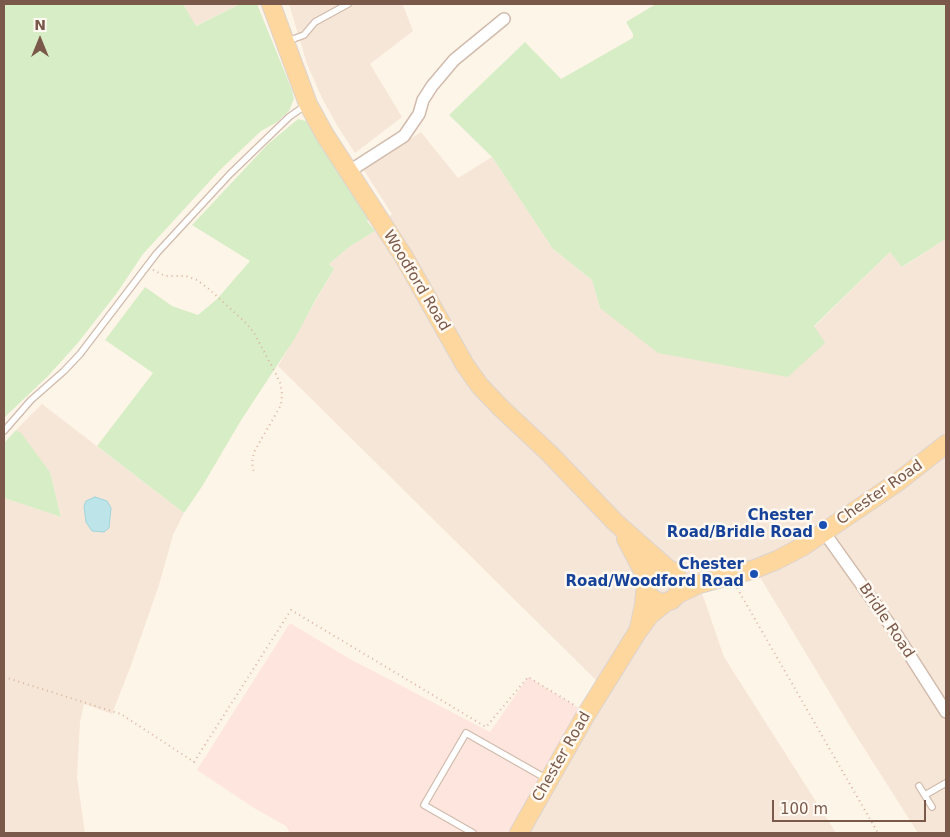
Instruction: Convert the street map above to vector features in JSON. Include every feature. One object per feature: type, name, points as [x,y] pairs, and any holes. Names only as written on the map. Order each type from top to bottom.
[{"type":"main road","name":"Woodford Road","points":[[272,4],[308,104],[348,172],[404,257],[465,364],[480,386],[549,453],[615,522],[670,570]]},
{"type":"main road","name":"Chester Road","points":[[519,833],[587,713],[650,615],[672,598],[699,584],[755,569],[802,547],[899,482],[946,444]]},
{"type":"main road","name":"Woodford Road","points":[[615,522],[642,569],[646,585]]},
{"type":"main road","points":[[656,570],[670,570],[680,582],[672,598],[661,603],[651,598],[646,585],[651,572],[656,570]]},
{"type":"main road","name":"Chester Road","points":[[670,570],[688,576],[730,575]]},
{"type":"main road","name":"Chester Road","points":[[638,631],[646,585]]},
{"type":"street","points":[[348,172],[404,136],[419,114],[423,100],[432,86],[454,60],[504,19]]},
{"type":"street","name":"Bridle Road","points":[[824,532],[892,629],[946,712]]},
{"type":"lane","points":[[286,42],[304,35],[315,22],[348,4]]},
{"type":"lane","points":[[4,431],[32,400],[80,354],[157,253],[242,162],[289,117],[308,104]]},
{"type":"lane","points":[[473,833],[424,805],[466,733],[548,779]]},
{"type":"lane","points":[[925,796],[946,783]]},
{"type":"lane","points":[[919,786],[932,807]]},
{"type":"path","points":[[147,266],[156,273],[165,276],[186,276],[209,289],[247,324],[254,333],[275,372],[282,394],[280,405],[254,452],[252,463],[254,473]]},
{"type":"path","points":[[730,575],[878,833]]},
{"type":"path","points":[[4,677],[121,714],[194,762],[291,610],[486,727],[528,677],[587,713]]},
{"type":"shaded area","points":[[183,4],[240,4],[195,26]]},
{"type":"shaded area","points":[[289,4],[402,4],[405,10],[413,31],[370,64],[402,117],[355,153],[322,98],[307,64]]},
{"type":"shaded area","points":[[421,132],[458,178],[492,157],[553,249],[592,280],[600,308],[814,327],[890,252],[903,267],[944,240],[946,242],[946,833],[918,833],[848,723],[755,569],[699,584],[724,657],[836,833],[525,833],[603,687],[278,366],[334,269],[329,264],[349,247],[375,231],[392,214],[363,169]]},
{"type":"shaded area","points":[[42,404],[184,513],[173,535],[159,585],[112,714],[84,704],[80,722],[77,777],[85,833],[4,833],[4,498],[61,517],[50,472],[16,430]]},
{"type":"shaded area","points":[[290,623],[350,659],[490,732],[528,677],[582,710],[512,833],[290,833],[286,826],[254,808],[197,770]]},
{"type":"green space","points":[[4,4],[183,4],[196,26],[240,4],[257,4],[294,99],[289,111],[277,122],[261,131],[220,170],[143,254],[117,293],[77,344],[48,376],[4,418]]},
{"type":"green space","points":[[656,4],[946,4],[946,242],[944,240],[902,267],[890,252],[814,326],[825,343],[788,377],[658,353],[600,308],[592,280],[553,249],[492,157],[449,115],[525,42],[561,79],[631,39],[633,34],[626,22]]},
{"type":"green space","points":[[298,119],[306,121],[369,218],[367,221],[375,231],[349,247],[329,264],[334,269],[295,338],[184,513],[97,446],[153,373],[105,340],[145,287],[172,306],[198,315],[217,299],[250,261],[192,225],[268,144]]},
{"type":"green space","points":[[16,430],[21,433],[50,472],[61,517],[4,498],[4,443]]},
{"type":"water","points":[[95,497],[107,501],[111,508],[109,528],[104,532],[92,531],[86,522],[84,506],[86,501]]},
{"type":"place","name":"Chester Road/Bridle Road","points":[[823,525]]},
{"type":"place","name":"Chester Road/Woodford Road","points":[[754,574]]}]
